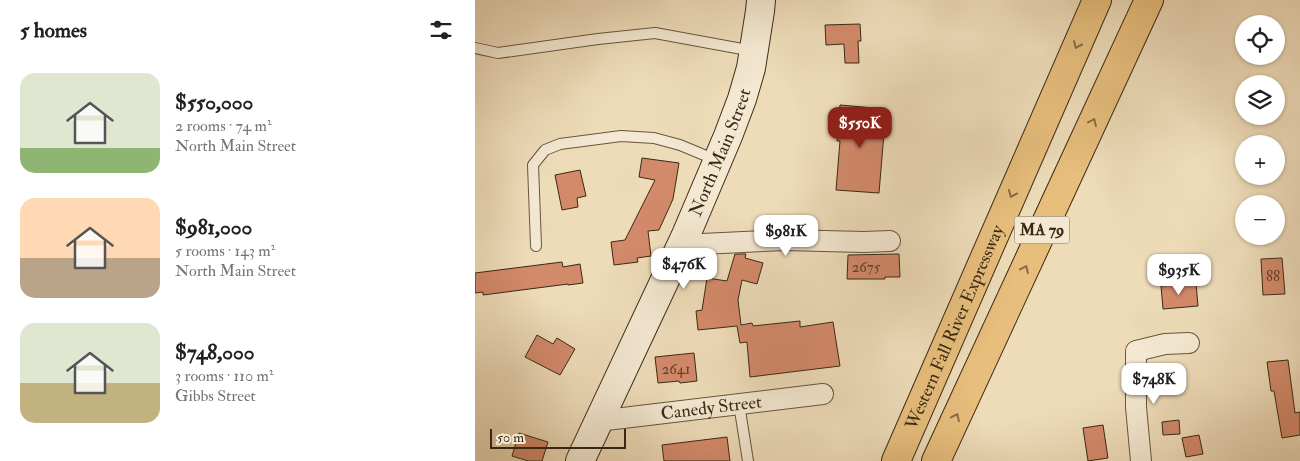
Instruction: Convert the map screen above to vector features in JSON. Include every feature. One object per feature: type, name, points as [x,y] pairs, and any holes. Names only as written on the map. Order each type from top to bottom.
[{"type":"highway","name":"Western Fall River Expressway","points":[[896,461],[1097,0]]},
{"type":"highway","name":"MA 79","points":[[936,461],[1149,0]]},
{"type":"main road","name":"North Main Street","points":[[580,461],[681,245],[742,99],[751,68],[761,0]]},
{"type":"street","points":[[681,245],[784,240],[890,241]]},
{"type":"street","points":[[1141,461],[1136,407],[1136,351],[1165,344],[1189,343]]},
{"type":"street","name":"Canedy Street","points":[[598,421],[823,394]]},
{"type":"lane","points":[[475,48],[498,53],[655,33],[753,51]]},
{"type":"lane","points":[[537,246],[533,165],[545,150],[560,144],[621,136],[654,138],[680,145],[717,161]]},
{"type":"lane","points":[[739,404],[748,461]]},
{"type":"building","points":[[860,24],[861,41],[858,41],[859,63],[845,63],[844,44],[826,45],[825,25]]},
{"type":"building","points":[[840,105],[886,109],[879,193],[836,190],[840,141],[837,141]]},
{"type":"building","points":[[642,158],[679,163],[673,199],[659,230],[648,231],[651,256],[637,258],[638,262],[614,265],[611,242],[625,240],[655,180],[639,177]]},
{"type":"building","points":[[580,170],[586,196],[577,198],[578,207],[562,210],[555,175]]},
{"type":"building","points":[[735,254],[746,254],[745,258],[763,263],[757,284],[742,280],[738,300],[741,325],[752,323],[753,326],[800,321],[800,327],[833,322],[840,366],[750,377],[747,342],[740,343],[737,326],[698,330],[696,311],[702,310],[707,278],[727,281]]},
{"type":"building","points":[[899,254],[900,277],[847,279],[848,255]]},
{"type":"building","points":[[1282,258],[1285,294],[1263,295],[1261,259]]},
{"type":"building","points":[[562,262],[563,267],[580,264],[583,283],[483,295],[483,292],[475,293],[475,273]]},
{"type":"building","points":[[1196,283],[1198,306],[1163,309],[1161,286]]},
{"type":"building","points":[[537,335],[553,344],[557,338],[575,349],[560,375],[525,357]]},
{"type":"building","points":[[694,353],[697,381],[658,383],[655,357]]},
{"type":"building","points":[[1288,360],[1295,413],[1300,412],[1300,435],[1282,438],[1274,391],[1271,391],[1267,362]]},
{"type":"building","points":[[1179,420],[1180,434],[1163,435],[1162,422]]},
{"type":"building","points":[[1103,425],[1108,458],[1088,461],[1083,428]]},
{"type":"building","points":[[519,433],[548,442],[542,461],[528,461],[512,456]]},
{"type":"building","points":[[1199,435],[1203,454],[1186,457],[1182,438]]},
{"type":"building","points":[[727,437],[730,461],[664,461],[662,445]]}]
